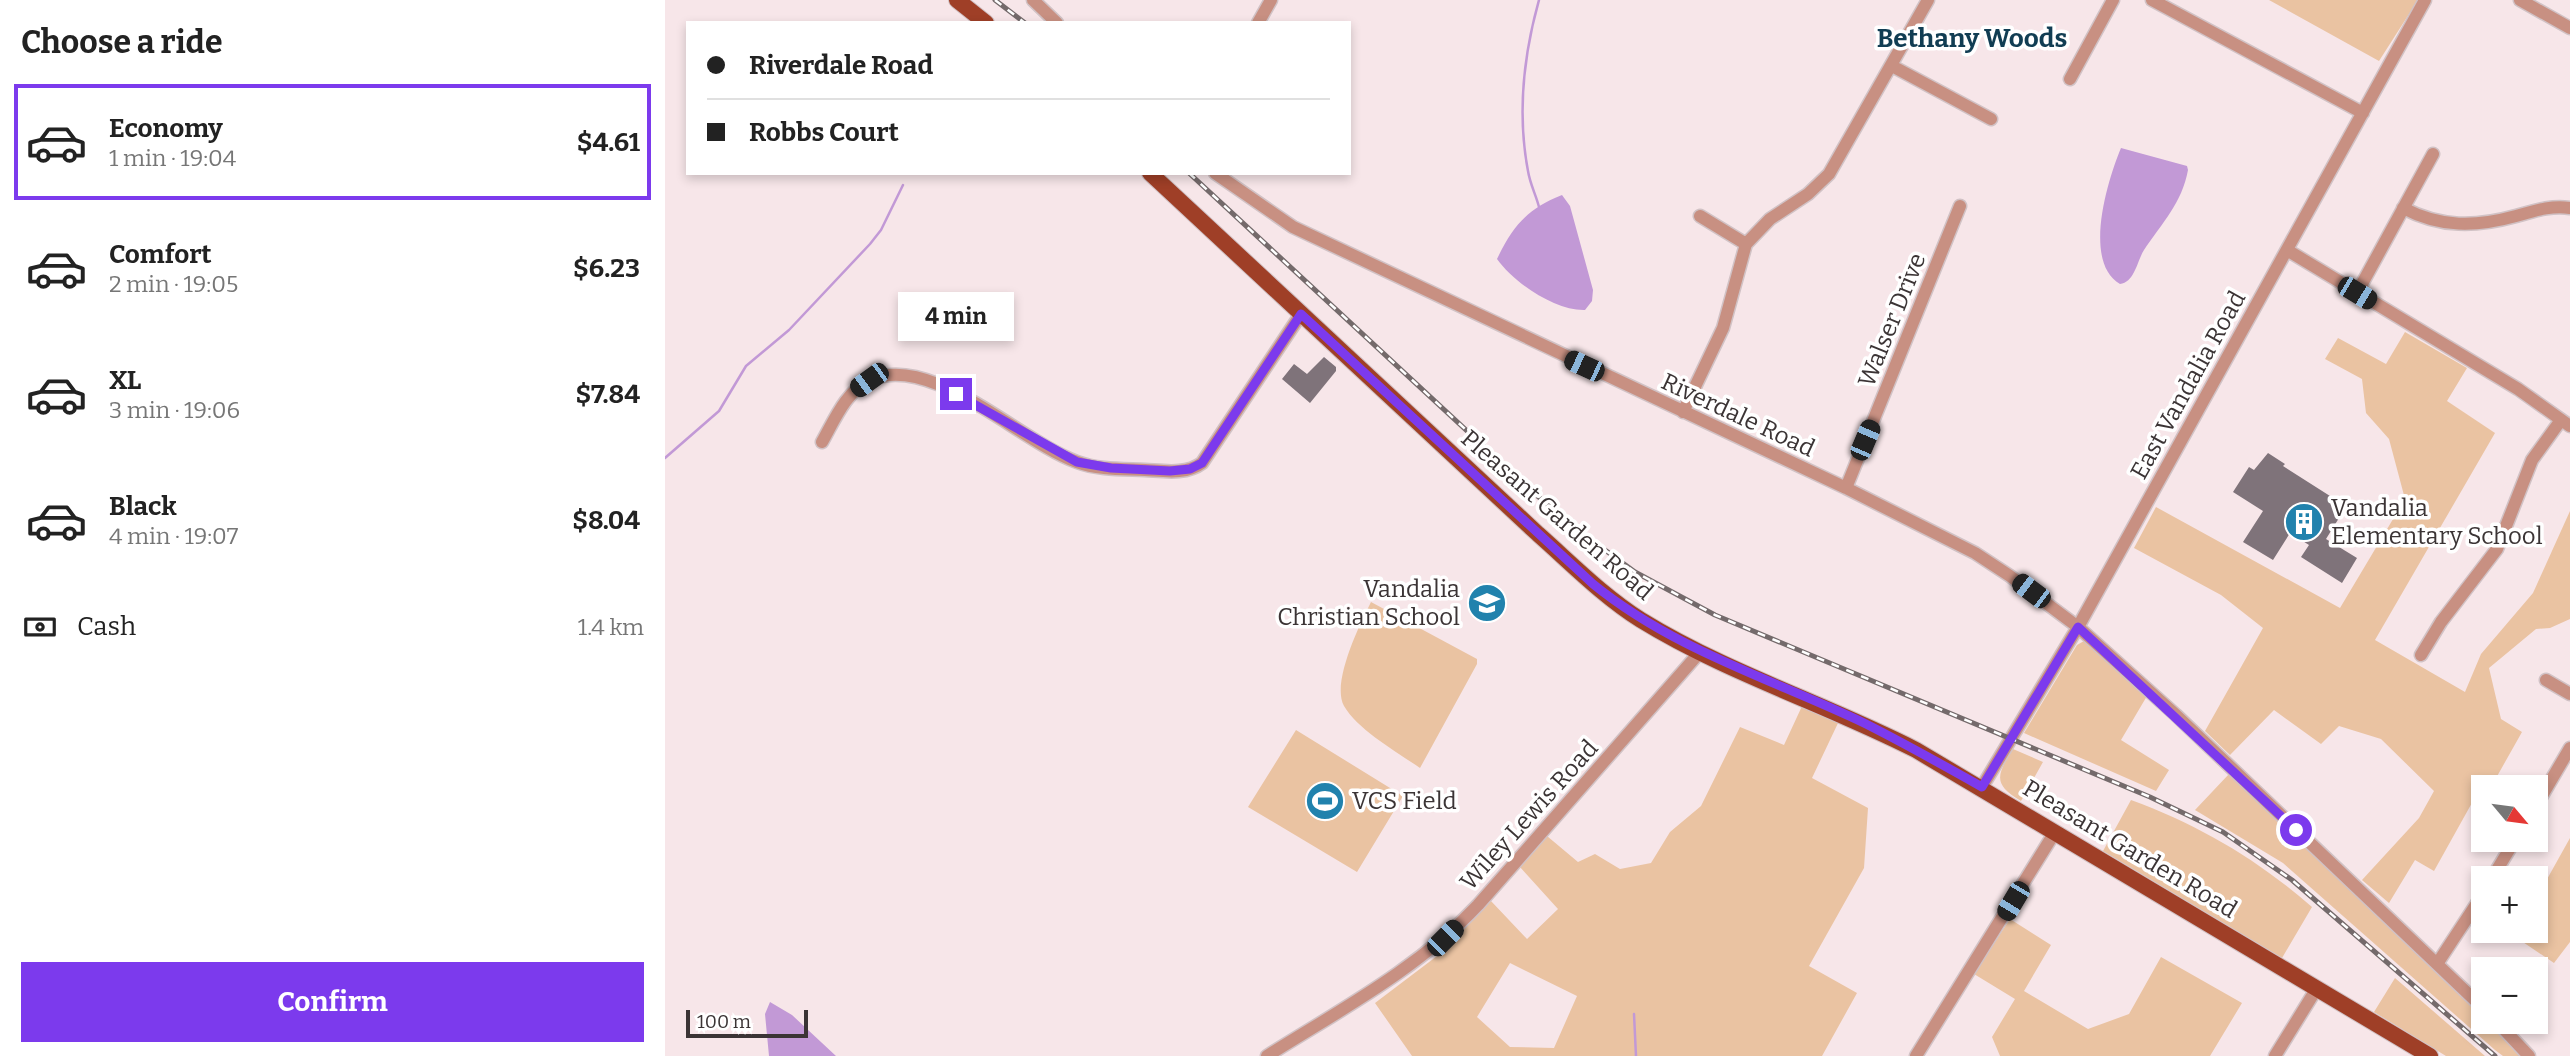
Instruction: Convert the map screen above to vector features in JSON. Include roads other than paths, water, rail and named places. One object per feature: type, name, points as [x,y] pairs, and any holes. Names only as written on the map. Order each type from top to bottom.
[{"type":"main road","points":[[957,0],[983,21]]},
{"type":"main road","name":"Pleasant Garden Road","points":[[1152,175],[1593,584],[1640,619],[1700,652],[1864,723],[1982,787],[2430,1056]]},
{"type":"street","points":[[1033,0],[1054,21]]},
{"type":"street","points":[[1259,21],[1272,0]]},
{"type":"street","points":[[1683,412],[1723,328],[1746,244],[1770,219],[1808,194],[1829,174],[1928,0]]},
{"type":"street","points":[[2070,79],[2113,0]]},
{"type":"street","points":[[2152,0],[2363,113]]},
{"type":"street","name":"East Vandalia Road","points":[[1982,787],[2078,627],[2425,0]]},
{"type":"street","points":[[2520,0],[2570,27]]},
{"type":"street","points":[[1892,66],[1991,120]]},
{"type":"street","points":[[2357,293],[2433,154]]},
{"type":"street","name":"Riverdale Road","points":[[1218,175],[1293,227],[1846,488],[1975,553],[2078,627],[2176,715],[2471,997]]},
{"type":"street","name":"Walser Drive","points":[[1846,488],[1960,206]]},
{"type":"street","points":[[2403,208],[2439,222],[2466,226],[2490,223],[2544,208],[2570,208]]},
{"type":"street","points":[[1700,216],[1746,244]]},
{"type":"street","points":[[2287,250],[2518,389],[2566,423],[2532,460],[2497,548],[2441,622],[2421,655]]},
{"type":"street","points":[[822,442],[852,393],[869,380],[900,374],[919,377],[956,394],[1077,462],[1111,468],[1190,469],[1202,463],[1301,314]]},
{"type":"street","name":"Wiley Lewis Road","points":[[1267,1056],[1410,966],[1445,938],[1478,905],[1700,652]]},
{"type":"street","points":[[2546,680],[2570,694]]},
{"type":"street","points":[[2548,786],[2570,748]]},
{"type":"street","points":[[1916,1056],[2055,832]]},
{"type":"street","points":[[2437,964],[2471,912]]},
{"type":"street","points":[[2275,1056],[2317,988]]},
{"type":"street","points":[[2508,1034],[2529,1056]]},
{"type":"waterway","points":[[1539,0],[1529,43],[1522,106],[1528,171],[1539,207]]},
{"type":"waterway","points":[[665,458],[719,411],[746,366],[789,330],[870,244],[881,230],[903,185]]},
{"type":"waterway","points":[[1634,1014],[1636,1056]]},
{"type":"railway","points":[[995,0],[1022,21]]},
{"type":"railway","points":[[1191,175],[1534,493],[1575,528],[1635,572],[1715,615],[2150,797],[2223,832],[2292,880],[2495,1056]]},
{"type":"place","name":"Vandalia Elementary School","points":[[2304,522]]},
{"type":"place","name":"Vandalia Christian School","points":[[1487,603]]},
{"type":"place","name":"VCS Field","points":[[1325,801]]},
{"type":"district","name":"Bethany Woods","points":[[1972,38]]}]
